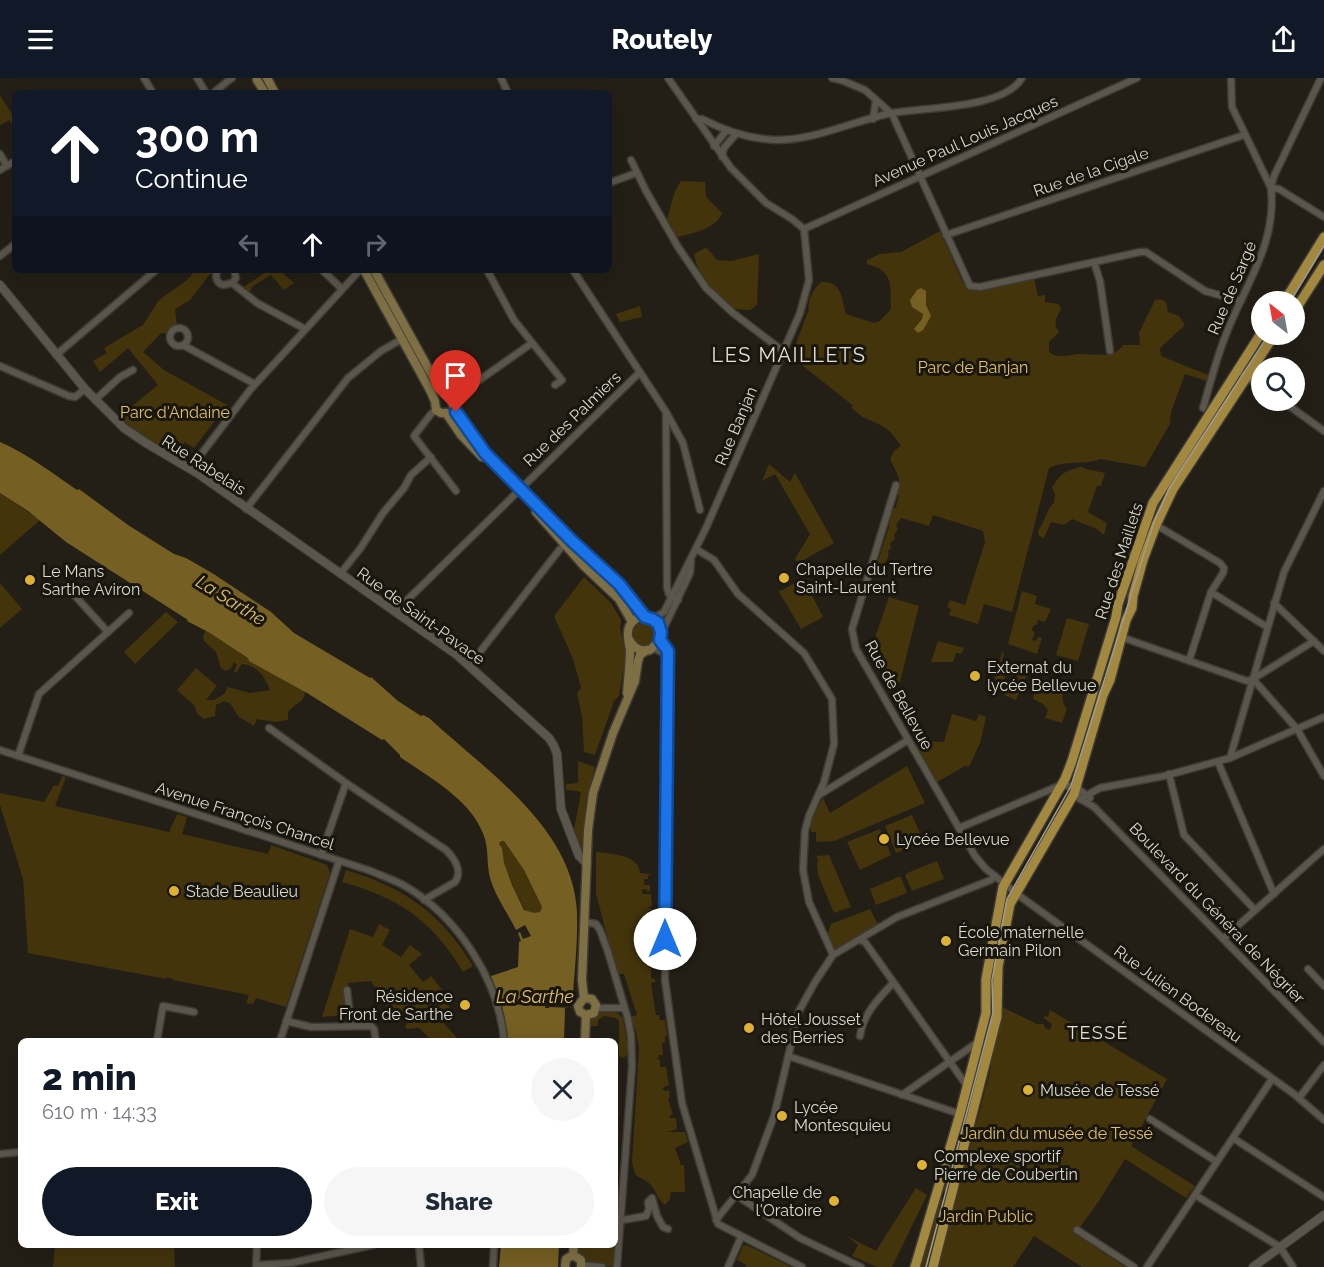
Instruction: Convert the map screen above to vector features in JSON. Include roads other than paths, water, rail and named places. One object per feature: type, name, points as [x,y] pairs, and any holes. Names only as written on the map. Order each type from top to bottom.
[{"type":"main road","points":[[259,79],[272,90]]},
{"type":"main road","points":[[1291,291],[1324,237]]},
{"type":"main road","points":[[1305,295],[1324,265]]},
{"type":"main road","points":[[364,273],[402,339],[435,405],[441,413],[449,404]]},
{"type":"main road","points":[[376,273],[449,404],[461,435],[533,506],[619,584],[649,618],[660,626],[661,637],[651,649],[640,655],[635,681],[601,765],[593,793],[588,830],[582,985],[584,998],[578,1008],[582,1014],[591,1014],[596,1008],[592,999],[584,998]]},
{"type":"main road","name":"Rue des Maillets","points":[[915,1267],[960,1114],[986,1013],[986,979],[1005,884],[1061,785],[1072,761],[1118,604],[1151,507],[1253,345]]},
{"type":"main road","name":"Rue des Maillets","points":[[933,1267],[997,1017],[998,968],[1015,892],[1076,796],[1103,695],[1110,680],[1143,560],[1156,525],[1173,489],[1268,345]]},
{"type":"main road","points":[[435,405],[439,396],[449,404]]},
{"type":"main road","points":[[533,506],[584,566],[619,599],[632,622]]},
{"type":"main road","points":[[626,699],[630,663],[628,629],[632,622],[649,618]]},
{"type":"main road","points":[[628,639],[636,648],[651,649]]},
{"type":"main road","points":[[585,1038],[586,1015]]},
{"type":"main road","points":[[573,1255],[574,1248]]},
{"type":"main road","points":[[573,1255],[579,1258],[581,1266]]},
{"type":"main road","points":[[565,1267],[566,1259],[573,1255]]},
{"type":"street","points":[[217,90],[232,78]]},
{"type":"street","points":[[668,78],[722,157],[751,190],[804,229]]},
{"type":"street","points":[[832,78],[861,89],[892,114],[970,286],[980,287],[1146,252],[1205,291],[1241,301]]},
{"type":"street","points":[[696,119],[702,119],[736,134],[776,140],[809,136],[892,114],[982,101],[1010,91],[1022,78]]},
{"type":"street","name":"Avenue Paul Louis Jacques","points":[[804,229],[1137,78]]},
{"type":"street","name":"Rue de Sargé","points":[[1203,408],[1225,336],[1265,248],[1272,211],[1271,188],[1232,107],[1231,78]]},
{"type":"street","points":[[1321,78],[1274,176],[1271,188],[1279,189],[1324,216]]},
{"type":"street","points":[[873,118],[876,100]]},
{"type":"street","points":[[714,146],[726,131]]},
{"type":"street","points":[[722,157],[724,148],[736,134]]},
{"type":"street","name":"Rue de la Cigale","points":[[946,235],[1244,135]]},
{"type":"street","points":[[0,154],[7,166]]},
{"type":"street","points":[[631,160],[678,247],[706,288],[783,351]]},
{"type":"street","points":[[0,170],[12,163]]},
{"type":"street","points":[[612,182],[636,173]]},
{"type":"street","name":"Rue Banjan","points":[[649,618],[664,612],[690,573],[691,561],[696,549],[800,313],[809,280],[804,229]]},
{"type":"street","points":[[0,256],[12,246]]},
{"type":"street","points":[[1094,262],[1100,281],[1110,351]]},
{"type":"street","points":[[57,355],[153,273]]},
{"type":"street","points":[[217,273],[218,282],[226,286],[236,278],[235,273]]},
{"type":"street","points":[[325,273],[342,289]]},
{"type":"street","points":[[190,469],[255,384],[359,273]]},
{"type":"street","points":[[489,273],[514,320],[562,380],[555,385]]},
{"type":"street","points":[[575,273],[666,412],[683,443],[699,510]]},
{"type":"street","points":[[232,283],[257,303],[305,329]]},
{"type":"street","name":"Rue Rabelais","points":[[0,285],[85,389],[131,433],[190,469],[306,551]]},
{"type":"street","points":[[246,509],[348,378],[381,351],[402,339]]},
{"type":"street","points":[[449,404],[532,343]]},
{"type":"street","points":[[183,345],[255,384]]},
{"type":"street","points":[[0,366],[69,396],[75,396],[85,389]]},
{"type":"street","points":[[95,400],[120,377],[133,370]]},
{"type":"street","points":[[1237,370],[1251,380]]},
{"type":"street","name":"Rue des Palmiers","points":[[395,612],[640,372]]},
{"type":"street","points":[[435,405],[414,436],[456,491]]},
{"type":"street","points":[[1296,411],[1324,431]]},
{"type":"street","points":[[666,412],[667,588],[669,594],[675,598]]},
{"type":"street","points":[[340,574],[360,549],[383,513],[404,488],[411,475],[431,457]]},
{"type":"street","name":"Rue de Bellevue","points":[[896,484],[852,629],[856,649],[980,863],[1015,892]]},
{"type":"street","points":[[1230,758],[1284,572],[1324,491]]},
{"type":"street","points":[[1156,525],[1220,563],[1224,568],[1211,592],[1188,661]]},
{"type":"street","points":[[469,666],[560,549]]},
{"type":"street","points":[[696,549],[714,560],[738,594],[804,654],[832,699],[834,744],[826,777],[805,831],[803,870],[809,902],[833,955]]},
{"type":"street","name":"Rue de Saint-Pavace","points":[[306,551],[469,666],[549,738],[557,754],[559,803],[580,859],[587,864]]},
{"type":"street","points":[[66,586],[108,632]]},
{"type":"street","points":[[1211,592],[1267,627]]},
{"type":"street","name":"Rue Banjan","points":[[661,637],[675,598]]},
{"type":"street","points":[[1274,603],[1324,651]]},
{"type":"street","points":[[18,756],[39,694],[129,613]]},
{"type":"street","points":[[661,637],[668,651],[665,980],[682,1103],[721,1227],[802,1267]]},
{"type":"street","points":[[1121,637],[1247,681],[1314,641]]},
{"type":"street","points":[[651,649],[663,653],[667,663]]},
{"type":"street","points":[[1253,679],[1297,729],[1324,776]]},
{"type":"street","points":[[959,828],[1061,785],[1076,796],[1088,795],[1100,788],[1218,762],[1324,717]]},
{"type":"street","points":[[269,728],[452,856],[459,873],[455,882],[424,900]]},
{"type":"street","points":[[819,796],[908,740]]},
{"type":"street","name":"Avenue François Chancel","points":[[0,750],[339,861],[405,886],[446,920],[464,941],[480,966],[494,995],[503,1038]]},
{"type":"street","points":[[1218,762],[1274,894]]},
{"type":"street","points":[[1169,774],[1184,835],[1255,910]]},
{"type":"street","points":[[321,855],[346,783]]},
{"type":"street","points":[[1076,796],[1088,795]]},
{"type":"street","name":"Boulevard du Général de Négrier","points":[[1088,795],[1091,798],[1091,804]]},
{"type":"street","name":"Boulevard du Général de Négrier","points":[[1076,796],[1091,804],[1324,1042]]},
{"type":"street","points":[[1224,938],[1324,849]]},
{"type":"street","points":[[281,1038],[339,861]]},
{"type":"street","points":[[717,1220],[752,1175],[773,1120],[799,1011],[833,955],[897,917],[991,880],[995,876]]},
{"type":"street","name":"Rue Julien Bodereau","points":[[1015,892],[1299,1098],[1324,1120]]},
{"type":"street","points":[[585,922],[596,924],[600,930],[631,1036],[632,1066],[617,1267]]},
{"type":"street","points":[[859,940],[865,942],[967,1086]]},
{"type":"street","points":[[1308,969],[1324,986]]},
{"type":"street","points":[[860,1036],[861,1026],[867,1013],[894,983]]},
{"type":"street","points":[[347,990],[351,1025]]},
{"type":"street","points":[[158,1038],[163,1006],[194,1012]]},
{"type":"street","points":[[596,1008],[623,1008]]},
{"type":"street","points":[[286,1021],[311,1027],[371,1026],[376,1038]]},
{"type":"street","points":[[902,1095],[978,1042]]},
{"type":"street","points":[[788,1056],[960,1114]]},
{"type":"street","points":[[1299,1098],[1324,1065]]},
{"type":"street","points":[[1147,1267],[1272,1079]]},
{"type":"street","points":[[1150,1119],[1217,1162]]},
{"type":"street","points":[[1233,1138],[1324,1197]]},
{"type":"street","points":[[0,1154],[18,1152]]},
{"type":"street","points":[[736,1195],[794,1234],[861,1267]]},
{"type":"street","points":[[1195,1195],[1280,1247],[1293,1267]]},
{"type":"street","points":[[622,1220],[646,1216],[652,1198],[657,1216],[663,1227],[668,1229]]},
{"type":"street","points":[[1253,1267],[1324,1215]]},
{"type":"street","points":[[1077,1230],[1134,1267]]},
{"type":"street","points":[[728,1267],[741,1237]]},
{"type":"street","points":[[257,1248],[257,1266],[291,1263],[359,1248]]},
{"type":"street","points":[[419,1248],[421,1267]]},
{"type":"street","points":[[493,1267],[494,1248]]},
{"type":"street","points":[[581,1266],[602,1267]]},
{"type":"water","points":[[921,288],[926,291],[926,305],[931,316],[923,330],[918,333],[914,329],[923,314],[912,307],[910,300]]},
{"type":"water","name":"La Sarthe","points":[[0,442],[30,458],[77,490],[79,489],[128,525],[174,554],[212,573],[271,612],[294,633],[371,677],[398,701],[421,716],[429,718],[500,780],[543,827],[560,853],[572,881],[577,912],[576,948],[572,1008],[565,1008],[564,1038],[508,1038],[502,1005],[491,976],[518,967],[519,942],[521,941],[518,933],[520,932],[523,939],[531,936],[525,925],[516,930],[499,899],[489,874],[487,848],[483,834],[465,805],[400,757],[384,739],[382,740],[307,693],[249,661],[248,658],[210,633],[187,621],[66,542],[28,511],[0,493]],"holes":[[[501,841],[504,841],[524,870],[542,907],[540,912],[524,910],[504,863],[502,848],[499,844]]]},
{"type":"water","points":[[501,1248],[559,1248],[558,1267],[499,1267]]},
{"type":"tram line","points":[[1297,291],[1324,246]]},
{"type":"tram line","points":[[926,1267],[993,1013],[992,980],[1007,899],[1071,786],[1154,522],[1169,489],[1262,345]]},
{"type":"place","name":"Chapelle du Tertre Saint-Laurent","points":[[784,578]]},
{"type":"place","name":"Le Mans Sarthe Aviron","points":[[30,580]]},
{"type":"place","name":"Externat du lycée Bellevue","points":[[975,676]]},
{"type":"place","name":"Lycée Bellevue","points":[[884,839]]},
{"type":"place","name":"Stade Beaulieu","points":[[174,891]]},
{"type":"place","name":"École maternelle Germain Pilon","points":[[946,941]]},
{"type":"place","name":"Résidence Front de Sarthe","points":[[465,1005]]},
{"type":"place","name":"Hôtel Jousset des Berries","points":[[749,1028]]},
{"type":"place","name":"Musée de Tessé","points":[[1028,1090]]},
{"type":"place","name":"Lycée Montesquieu","points":[[782,1116]]},
{"type":"place","name":"Complexe sportif Pierre de Coubertin","points":[[922,1165]]},
{"type":"place","name":"Chapelle de l'Oratoire","points":[[834,1201]]},
{"type":"district","name":"LES MAILLETS","points":[[789,355]]},
{"type":"district","name":"TESSÉ","points":[[1098,1032]]},
{"type":"park label","name":"Parc de Banjan","points":[[973,367]]},
{"type":"park label","name":"Parc d'Andaine","points":[[175,412]]},
{"type":"park label","name":"Jardin du musée de Tessé","points":[[1057,1133]]},
{"type":"park label","name":"Jardin Public","points":[[986,1216]]}]
